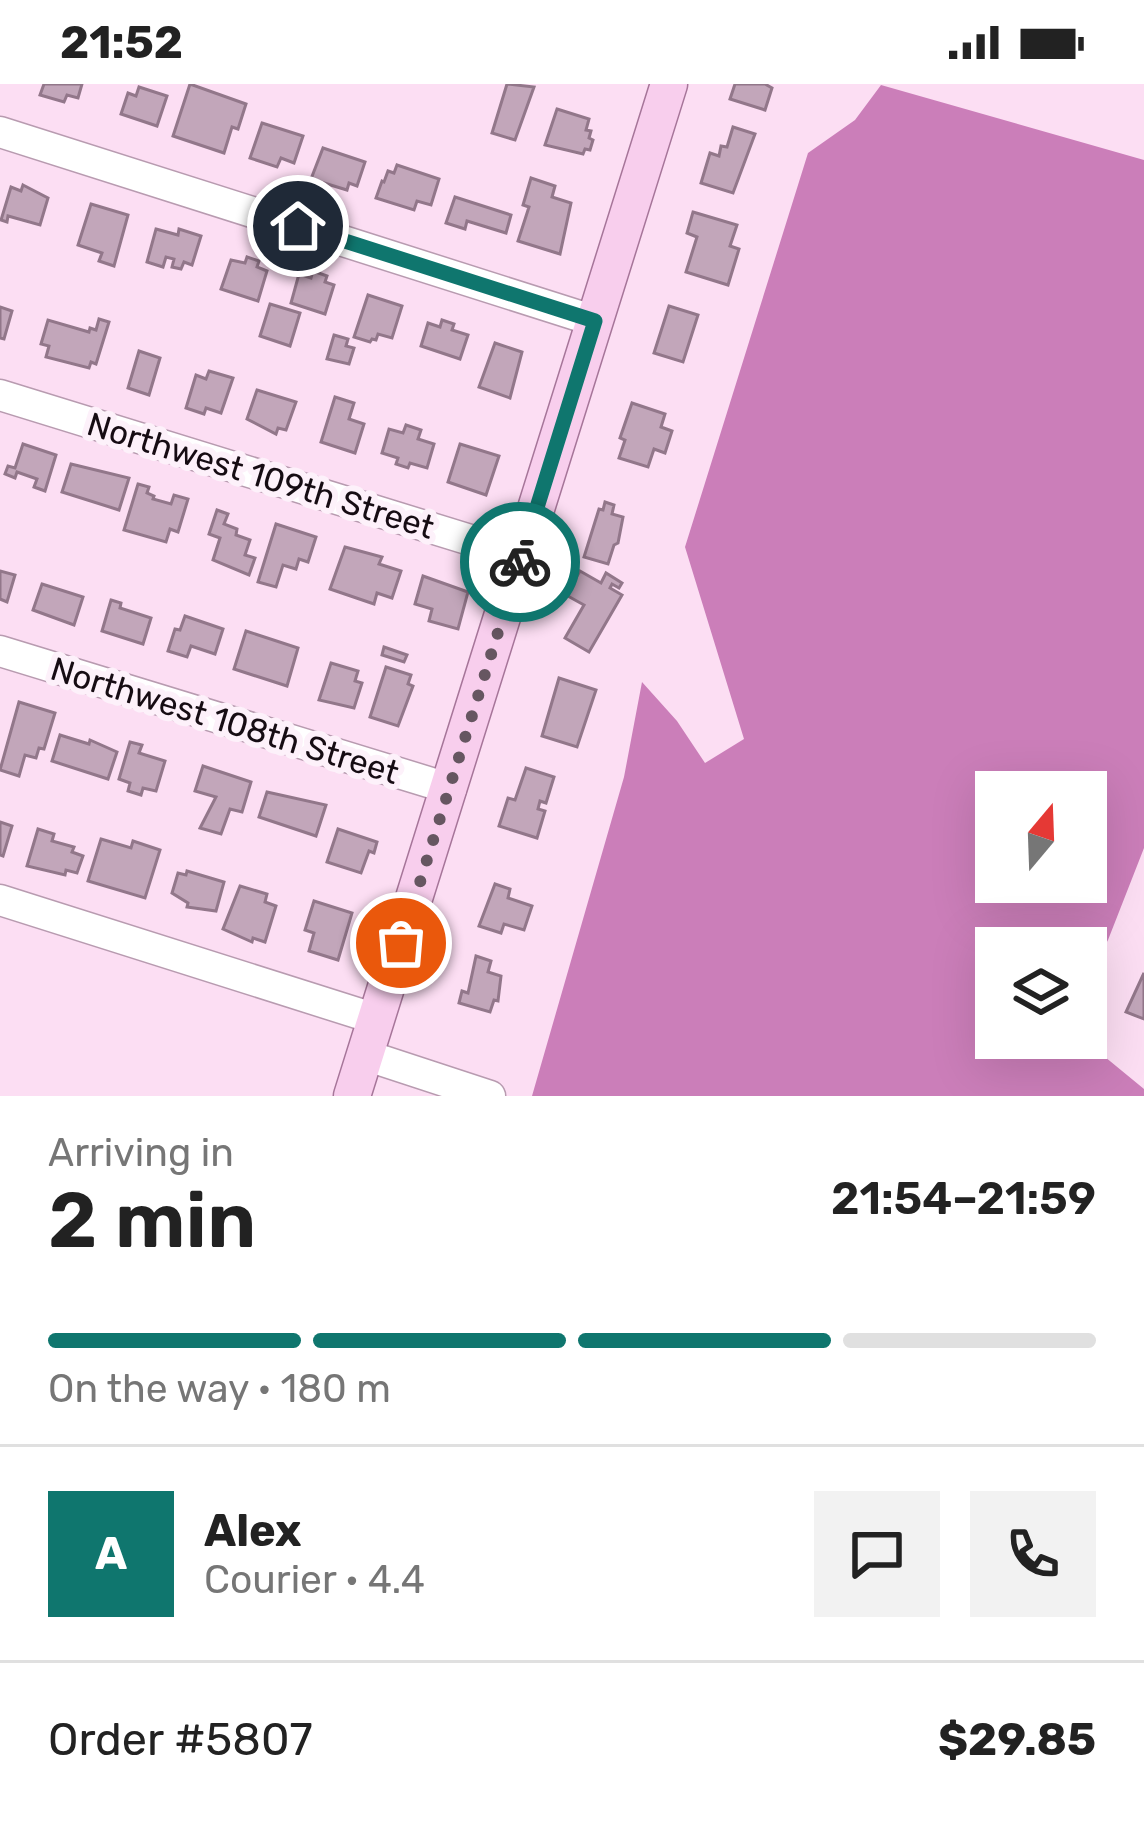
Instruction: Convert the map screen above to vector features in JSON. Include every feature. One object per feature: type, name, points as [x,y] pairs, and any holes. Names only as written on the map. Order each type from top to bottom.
[{"type":"main road","points":[[352,1096],[451,790],[663,86]]},
{"type":"street","points":[[0,132],[595,321]]},
{"type":"street","name":"Northwest 109th Street","points":[[0,394],[522,556]]},
{"type":"street","name":"Northwest 108th Street","points":[[0,651],[451,790]]},
{"type":"street","points":[[0,900],[376,1019]]},
{"type":"street","points":[[365,1055],[422,1082],[490,1096]]},
{"type":"shaded area","points":[[881,85],[1144,160],[1144,848],[1107,942],[1107,927],[975,927],[975,1059],[1107,1059],[1144,1089],[1144,1096],[532,1096],[624,777],[642,682],[677,721],[705,763],[744,739],[685,547],[808,153],[855,120]]},
{"type":"building","points":[[44,84],[82,84],[78,98],[67,95],[64,102],[40,95]]},
{"type":"building","points":[[190,84],[246,104],[224,153],[173,136]]},
{"type":"building","points":[[507,84],[534,87],[515,140],[492,133]]},
{"type":"building","points":[[735,84],[772,88],[765,110],[730,99]]},
{"type":"building","points":[[139,87],[167,96],[157,126],[121,114],[128,93],[136,96]]},
{"type":"building","points":[[557,109],[589,119],[590,150],[583,154],[545,145]]},
{"type":"building","points":[[262,123],[303,136],[294,163],[281,158],[277,167],[250,158]]},
{"type":"building","points":[[733,127],[755,134],[733,193],[701,183],[710,153],[719,156],[721,146],[727,147]]},
{"type":"building","points":[[323,148],[365,162],[357,186],[349,183],[347,190],[311,179]]},
{"type":"building","points":[[397,165],[439,179],[431,205],[417,201],[414,210],[376,198],[388,171],[394,173]]},
{"type":"building","points":[[531,178],[555,186],[552,197],[571,203],[560,254],[518,241],[529,207],[523,205]]},
{"type":"building","points":[[23,185],[48,198],[40,225],[8,216],[7,222],[1,220],[11,187],[21,191]]},
{"type":"building","points":[[455,197],[511,215],[506,233],[467,221],[465,229],[446,223]]},
{"type":"building","points":[[91,204],[128,215],[114,266],[99,261],[102,253],[78,245]]},
{"type":"building","points":[[693,212],[737,225],[730,246],[739,249],[728,285],[686,272],[697,237],[687,233]]},
{"type":"building","points":[[156,229],[201,236],[192,265],[184,262],[181,269],[172,267],[174,259],[166,257],[163,267],[147,262]]},
{"type":"building","points":[[247,257],[259,261],[257,267],[267,271],[258,301],[221,289],[231,260],[245,263]]},
{"type":"building","points":[[313,271],[327,276],[325,282],[334,285],[325,314],[291,303],[299,274],[311,278]]},
{"type":"building","points":[[368,295],[402,306],[392,338],[378,334],[370,342],[354,337]]},
{"type":"building","points":[[270,304],[300,313],[290,346],[260,336]]},
{"type":"building","points":[[669,306],[698,315],[683,362],[654,353]]},
{"type":"building","points":[[0,307],[12,311],[4,339],[0,338]]},
{"type":"building","points":[[99,319],[109,322],[96,364],[91,362],[89,368],[46,357],[49,346],[41,344],[48,320],[89,332],[96,330]]},
{"type":"building","points":[[442,320],[454,324],[452,330],[468,335],[460,359],[421,346],[428,323],[440,327]]},
{"type":"building","points":[[334,335],[348,339],[346,346],[354,348],[349,364],[327,359]]},
{"type":"building","points":[[495,343],[522,352],[510,398],[479,387]]},
{"type":"building","points":[[139,351],[160,358],[149,395],[128,388]]},
{"type":"building","points":[[209,371],[233,378],[221,413],[186,408],[196,375],[206,379]]},
{"type":"building","points":[[257,390],[296,402],[286,430],[278,428],[276,434],[247,419]]},
{"type":"building","points":[[335,397],[354,403],[349,419],[364,424],[355,453],[321,442]]},
{"type":"building","points":[[632,403],[665,414],[661,427],[672,431],[665,453],[654,449],[648,467],[619,458],[625,440],[620,438]]},
{"type":"building","points":[[406,425],[421,430],[418,439],[434,444],[427,468],[396,464],[398,458],[382,453],[389,429],[403,433]]},
{"type":"building","points":[[23,444],[56,455],[45,491],[34,487],[37,479],[17,472],[15,478],[5,474],[8,466],[15,468]]},
{"type":"building","points":[[460,444],[499,456],[486,495],[448,482]]},
{"type":"building","points":[[71,464],[129,478],[119,510],[62,492]]},
{"type":"building","points":[[138,484],[149,487],[147,493],[153,499],[171,504],[174,495],[188,499],[178,532],[170,529],[166,542],[124,530]]},
{"type":"building","points":[[605,502],[614,505],[612,514],[623,517],[608,564],[584,557]]},
{"type":"building","points":[[217,510],[228,514],[224,524],[237,529],[236,535],[250,540],[245,555],[255,558],[249,575],[213,560],[220,538],[209,534]]},
{"type":"building","points":[[276,524],[316,537],[308,562],[299,559],[296,569],[283,565],[276,587],[258,582]]},
{"type":"building","points":[[345,547],[382,557],[379,564],[401,571],[392,598],[377,593],[374,604],[330,589]]},
{"type":"building","points":[[0,571],[15,575],[7,602],[0,599]]},
{"type":"building","points":[[580,571],[601,583],[606,573],[622,583],[610,588],[622,595],[589,652],[565,638],[584,605],[566,595]]},
{"type":"building","points":[[423,576],[468,592],[458,629],[429,621],[432,609],[415,604]]},
{"type":"building","points":[[42,584],[83,597],[74,625],[33,610]]},
{"type":"building","points":[[111,600],[121,603],[120,608],[151,618],[143,644],[102,631]]},
{"type":"building","points":[[185,616],[223,629],[215,654],[191,646],[187,657],[168,651]]},
{"type":"building","points":[[246,631],[298,648],[287,686],[234,669]]},
{"type":"building","points":[[384,647],[407,655],[404,662],[382,655]]},
{"type":"building","points":[[331,663],[358,671],[355,681],[362,683],[354,708],[319,700]]},
{"type":"building","points":[[386,667],[411,675],[408,684],[413,686],[398,726],[370,717]]},
{"type":"building","points":[[559,678],[596,690],[577,747],[542,736]]},
{"type":"building","points":[[19,702],[55,713],[44,749],[39,748],[36,758],[25,755],[19,776],[0,770]]},
{"type":"building","points":[[60,735],[89,744],[90,740],[117,752],[108,779],[52,761]]},
{"type":"building","points":[[130,742],[142,745],[139,753],[165,761],[156,791],[143,788],[141,795],[128,791],[130,783],[119,779]]},
{"type":"building","points":[[203,766],[251,782],[242,812],[230,809],[221,834],[200,828],[216,797],[195,791]]},
{"type":"building","points":[[526,768],[554,777],[546,803],[540,801],[538,809],[545,811],[537,838],[499,826],[508,798],[515,800]]},
{"type":"building","points":[[267,792],[326,805],[316,836],[259,817]]},
{"type":"building","points":[[0,822],[12,826],[3,856],[0,855]]},
{"type":"building","points":[[38,829],[54,834],[52,841],[74,847],[72,852],[83,856],[77,873],[66,870],[65,875],[27,866]]},
{"type":"building","points":[[338,829],[377,842],[361,873],[327,862]]},
{"type":"building","points":[[101,839],[131,848],[133,841],[160,850],[145,898],[88,881]]},
{"type":"building","points":[[187,871],[224,882],[216,911],[187,907],[188,903],[172,893],[178,873],[186,875]]},
{"type":"building","points":[[495,884],[510,889],[508,898],[532,906],[524,930],[504,924],[501,933],[479,926]]},
{"type":"building","points":[[240,886],[267,894],[265,902],[276,906],[265,942],[253,938],[252,942],[223,929]]},
{"type":"building","points":[[314,901],[352,913],[338,960],[309,951],[314,933],[305,930]]},
{"type":"building","points":[[476,956],[491,961],[488,972],[501,976],[498,1001],[494,1000],[490,1012],[459,1003],[462,991],[468,993]]},
{"type":"building","points":[[1144,973],[1144,1019],[1126,1012]]},
{"type":"way so far","points":[[401,943],[520,562]]},
{"type":"route","points":[[298,226],[595,321],[520,562]]}]
